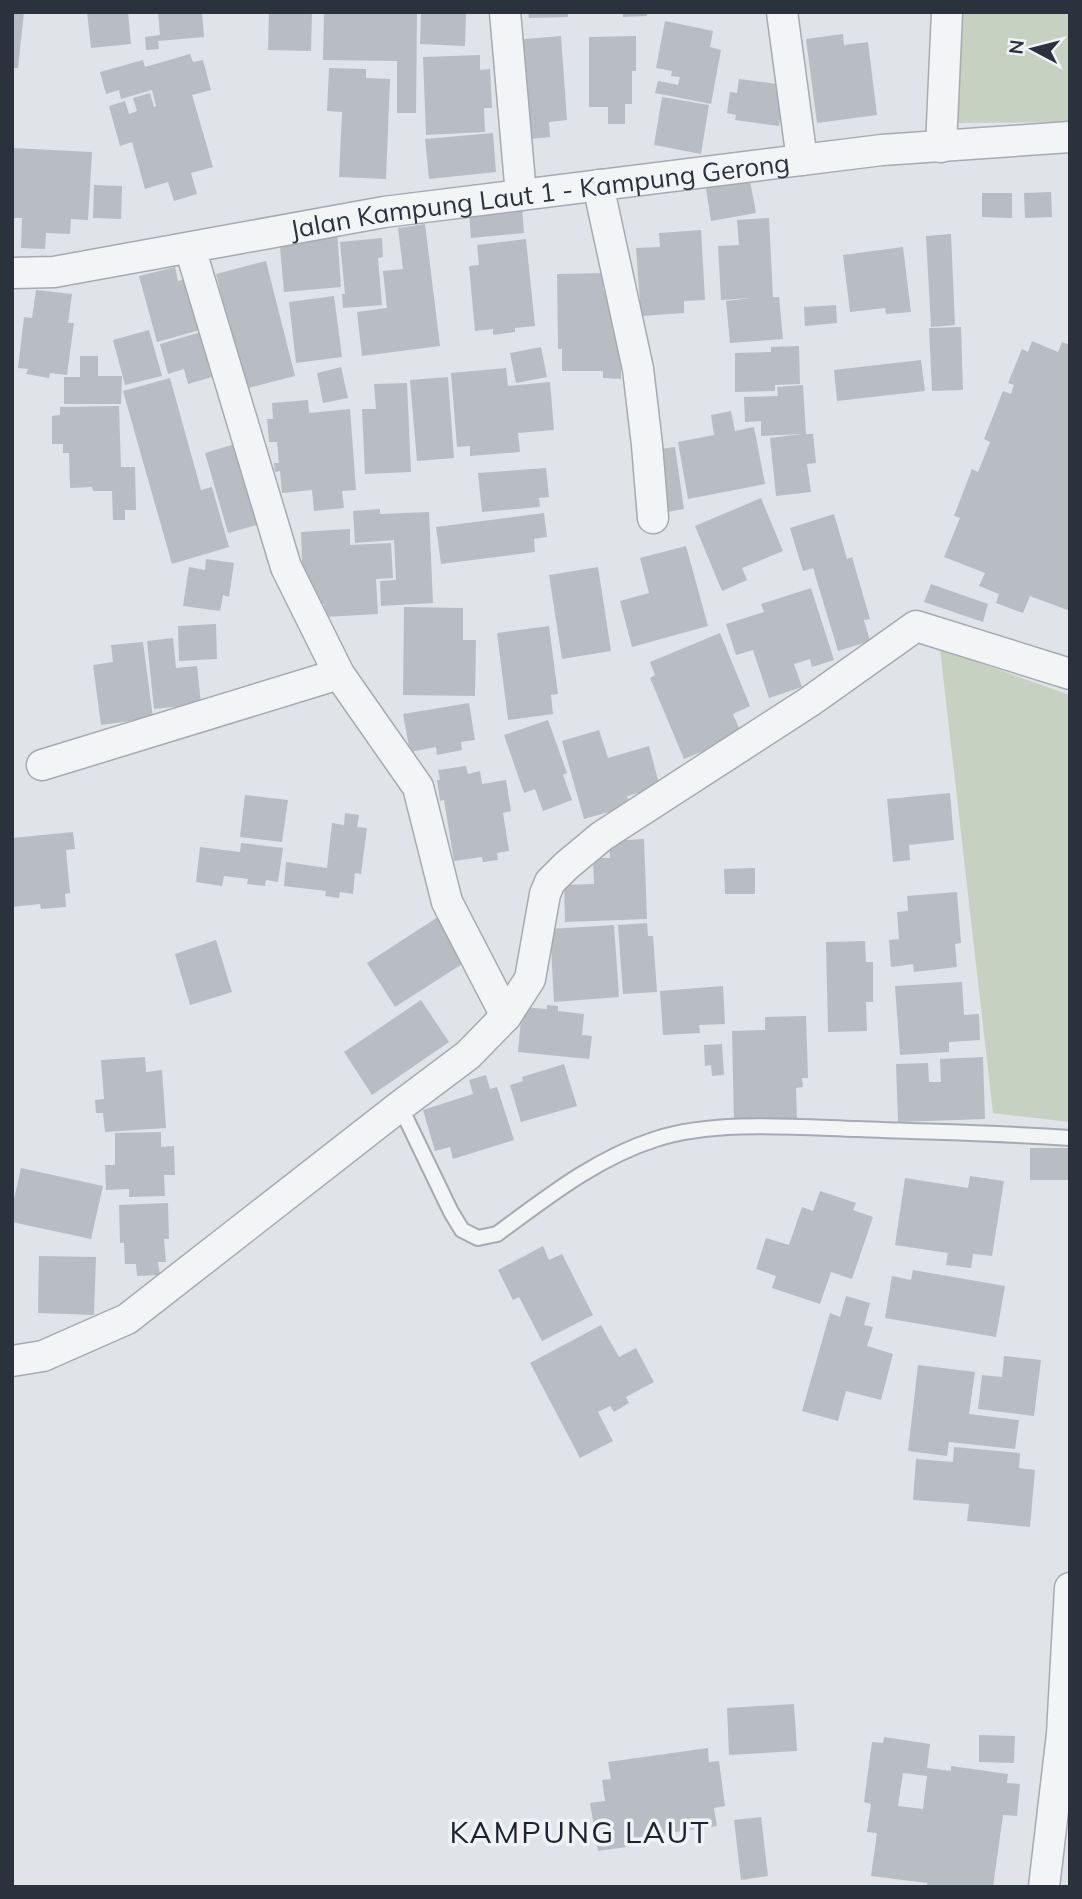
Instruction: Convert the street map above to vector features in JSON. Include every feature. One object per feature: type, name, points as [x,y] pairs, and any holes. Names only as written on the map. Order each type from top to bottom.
[{"type":"street","points":[[505,12],[521,195]]},
{"type":"street","points":[[782,12],[802,160]]},
{"type":"street","points":[[941,147],[947,12]]},
{"type":"street","name":"Jalan Kampung Laut 1 - Kampung Gerong","points":[[12,273],[54,272],[384,212],[883,150],[1070,138]]},
{"type":"street","points":[[597,186],[638,369],[653,517]]},
{"type":"street","points":[[190,248],[286,567],[340,674],[418,787],[447,902],[506,1016]]},
{"type":"street","points":[[12,1361],[43,1356],[127,1319],[468,1055],[506,1016],[530,979],[545,894],[550,882],[566,866],[602,836],[808,702],[916,626],[1070,674]]},
{"type":"street","points":[[42,765],[340,674]]},
{"type":"street","points":[[1045,1887],[1062,1734],[1070,1588]]},
{"type":"lane","points":[[400,1106],[451,1212],[462,1230],[478,1238],[496,1234],[587,1171],[620,1153],[656,1139],[694,1130],[803,1127],[1070,1138]]},
{"type":"green space","points":[[957,12],[1070,12],[1070,122],[956,123]]},
{"type":"green space","points":[[940,649],[1070,695],[1070,1122],[993,1113]]},
{"type":"building","points":[[12,12],[24,12],[18,68],[12,68]]},
{"type":"building","points":[[87,12],[128,12],[131,44],[91,48]]},
{"type":"building","points":[[158,12],[202,12],[204,37],[158,41],[159,49],[146,50],[145,37],[160,35]]},
{"type":"building","points":[[269,12],[312,12],[311,51],[268,50]]},
{"type":"building","points":[[324,12],[417,12],[416,113],[397,113],[397,61],[323,60]]},
{"type":"building","points":[[421,12],[466,12],[465,46],[420,44]]},
{"type":"building","points":[[528,12],[568,12],[568,17],[529,18]]},
{"type":"building","points":[[623,12],[647,12],[647,16],[623,17]]},
{"type":"building","points":[[665,21],[713,31],[710,47],[721,50],[711,104],[655,93],[658,81],[678,85],[680,77],[671,76],[672,71],[656,68]]},
{"type":"building","points":[[843,34],[844,45],[868,42],[877,115],[817,123],[806,39]]},
{"type":"building","points":[[561,36],[567,120],[549,122],[550,137],[521,140],[513,40]]},
{"type":"building","points":[[636,36],[632,104],[625,104],[625,124],[608,124],[608,107],[589,107],[589,37]]},
{"type":"building","points":[[190,54],[193,62],[203,60],[211,90],[192,95],[213,167],[191,173],[197,194],[174,201],[168,182],[145,189],[132,142],[120,146],[109,106],[125,101],[129,114],[137,111],[133,98],[150,93],[154,107],[156,106],[152,90],[121,99],[119,90],[106,94],[100,72],[143,60],[145,67]]},
{"type":"building","points":[[480,55],[480,70],[490,69],[492,108],[484,108],[485,132],[426,135],[423,57]]},
{"type":"building","points":[[329,68],[366,69],[366,78],[390,79],[386,179],[339,177],[342,112],[327,111]]},
{"type":"building","points":[[739,79],[785,85],[779,126],[735,120],[736,115],[727,113],[730,92],[737,93]]},
{"type":"building","points":[[662,97],[709,105],[701,154],[654,145]]},
{"type":"building","points":[[493,133],[496,172],[429,179],[425,139]]},
{"type":"building","points":[[12,148],[92,152],[88,220],[71,219],[70,234],[46,233],[45,249],[21,248],[22,218],[12,218]]},
{"type":"building","points":[[749,175],[756,213],[711,221],[705,182]]},
{"type":"building","points":[[94,185],[122,186],[121,219],[93,218]]},
{"type":"building","points":[[1051,192],[1052,217],[1025,218],[1024,193]]},
{"type":"building","points":[[982,193],[1012,193],[1012,218],[982,217]]},
{"type":"building","points":[[522,207],[524,233],[471,238],[469,213]]},
{"type":"building","points":[[769,218],[773,297],[779,297],[783,339],[730,343],[726,301],[751,298],[721,300],[718,246],[739,245],[737,220]]},
{"type":"building","points":[[425,224],[440,346],[362,356],[357,312],[387,308],[383,271],[403,269],[398,228]]},
{"type":"building","points":[[701,230],[705,300],[684,301],[684,313],[641,316],[636,248],[660,247],[659,233]]},
{"type":"building","points":[[337,231],[341,287],[284,292],[279,236]]},
{"type":"building","points":[[951,234],[955,325],[931,327],[926,236]]},
{"type":"building","points":[[382,238],[383,257],[378,258],[382,305],[343,308],[342,294],[345,294],[340,242]]},
{"type":"building","points":[[526,239],[535,326],[515,328],[515,332],[493,335],[493,329],[475,331],[469,266],[479,265],[477,245]]},
{"type":"building","points":[[903,247],[911,312],[886,314],[885,308],[850,312],[843,255]]},
{"type":"building","points":[[266,261],[295,376],[244,389],[213,301],[222,298],[216,274]]},
{"type":"building","points":[[175,267],[178,281],[186,279],[200,330],[157,342],[139,276]]},
{"type":"building","points":[[603,273],[603,290],[617,290],[621,319],[621,379],[603,378],[603,371],[562,371],[562,349],[558,349],[557,274]]},
{"type":"building","points":[[36,290],[72,294],[68,323],[74,323],[67,375],[50,373],[49,378],[26,374],[28,369],[18,368],[24,317],[32,318]]},
{"type":"building","points":[[334,296],[342,357],[296,363],[289,302]]},
{"type":"building","points":[[836,305],[837,323],[805,326],[804,307]]},
{"type":"building","points":[[961,327],[963,390],[932,391],[929,328]]},
{"type":"building","points":[[149,330],[162,376],[125,385],[113,340]]},
{"type":"building","points":[[208,330],[217,360],[207,362],[212,377],[188,384],[184,369],[168,374],[160,344]]},
{"type":"building","points":[[1032,341],[1058,352],[1062,342],[1070,345],[1070,611],[1030,596],[1023,613],[996,603],[999,594],[979,586],[985,573],[944,557],[960,518],[954,516],[972,469],[978,472],[990,442],[984,439],[1003,391],[1011,394],[1014,385],[1008,383],[1022,349],[1028,352]]},
{"type":"building","points":[[799,346],[800,384],[775,385],[775,391],[735,392],[735,353],[771,352],[771,347]]},
{"type":"building","points":[[541,347],[547,377],[516,383],[510,353]]},
{"type":"building","points":[[80,356],[98,356],[98,376],[122,376],[121,404],[64,404],[64,377],[80,377]]},
{"type":"building","points":[[921,360],[925,391],[837,401],[834,370]]},
{"type":"building","points":[[341,367],[348,398],[323,403],[317,373]]},
{"type":"building","points":[[506,368],[508,386],[550,382],[554,430],[518,433],[520,452],[470,456],[470,446],[457,447],[451,373]]},
{"type":"building","points":[[448,377],[454,458],[417,461],[410,380]]},
{"type":"building","points":[[170,378],[201,490],[212,487],[229,547],[172,564],[123,391]]},
{"type":"building","points":[[407,383],[411,472],[365,474],[362,409],[376,409],[374,384]]},
{"type":"building","points":[[803,385],[806,434],[813,434],[816,463],[807,464],[811,492],[776,496],[770,438],[801,434],[761,436],[761,421],[745,422],[744,397],[778,396],[777,387]]},
{"type":"building","points":[[308,400],[309,413],[350,409],[356,490],[342,491],[344,508],[314,511],[312,490],[282,493],[280,471],[275,472],[274,463],[279,463],[277,442],[269,442],[267,419],[273,419],[272,403]]},
{"type":"building","points":[[119,406],[121,467],[135,467],[136,510],[125,510],[125,520],[113,520],[112,491],[93,491],[92,487],[70,488],[69,453],[63,453],[63,444],[52,444],[52,416],[60,415],[60,407]]},
{"type":"building","points":[[731,411],[735,431],[754,427],[765,484],[688,499],[678,442],[714,435],[711,415]]},
{"type":"building","points":[[238,443],[261,524],[228,533],[205,453]]},
{"type":"building","points":[[675,447],[684,509],[662,513],[653,450]]},
{"type":"building","points":[[546,468],[549,497],[539,498],[540,507],[482,512],[478,473]]},
{"type":"building","points":[[761,498],[783,551],[742,568],[747,580],[722,591],[695,526]]},
{"type":"building","points":[[380,509],[380,514],[429,512],[433,603],[381,606],[380,581],[396,580],[394,540],[355,543],[353,511]]},
{"type":"building","points":[[544,513],[547,537],[534,539],[535,552],[441,564],[436,527]]},
{"type":"building","points":[[834,514],[847,559],[852,557],[870,619],[864,620],[870,641],[838,651],[813,568],[803,571],[790,528]]},
{"type":"building","points":[[350,529],[350,545],[391,543],[393,578],[376,579],[378,614],[325,617],[324,604],[315,604],[303,593],[301,532]]},
{"type":"building","points":[[686,546],[708,626],[632,647],[620,601],[649,593],[640,558]]},
{"type":"building","points":[[206,559],[234,563],[229,597],[223,595],[220,611],[183,606],[189,567],[205,570]]},
{"type":"building","points":[[598,567],[611,651],[562,659],[549,575]]},
{"type":"building","points":[[931,584],[988,604],[983,622],[924,602]]},
{"type":"building","points":[[811,588],[834,660],[812,667],[810,659],[794,664],[802,687],[769,698],[753,650],[736,655],[726,624],[764,612],[761,604]]},
{"type":"building","points":[[404,607],[463,608],[463,640],[476,640],[475,696],[403,695]]},
{"type":"building","points":[[216,624],[217,659],[179,661],[178,626]]},
{"type":"building","points":[[549,626],[558,694],[551,695],[553,714],[508,720],[497,633]]},
{"type":"building","points":[[720,633],[750,706],[733,714],[742,735],[684,759],[650,678],[655,675],[650,662]]},
{"type":"building","points":[[173,638],[176,668],[197,666],[201,704],[154,709],[147,641]]},
{"type":"building","points":[[143,642],[153,718],[101,725],[93,665],[113,662],[111,645]]},
{"type":"building","points":[[469,703],[475,740],[461,742],[462,750],[437,755],[436,747],[410,752],[403,714]]},
{"type":"building","points":[[548,720],[567,773],[563,775],[572,800],[543,811],[535,789],[524,793],[504,735]]},
{"type":"building","points":[[599,730],[608,758],[649,746],[660,787],[627,796],[630,806],[584,819],[562,741]]},
{"type":"building","points":[[466,766],[468,774],[480,771],[482,784],[506,780],[511,811],[503,813],[509,851],[497,853],[498,860],[483,862],[482,857],[454,861],[444,800],[440,801],[438,770]]},
{"type":"building","points":[[950,793],[954,840],[909,845],[910,860],[893,862],[887,799]]},
{"type":"building","points":[[245,795],[288,800],[282,842],[240,837]]},
{"type":"building","points":[[345,813],[359,815],[357,827],[367,828],[361,874],[355,873],[353,894],[340,892],[339,898],[325,896],[326,891],[284,886],[286,862],[327,868],[332,823],[344,825]]},
{"type":"building","points":[[73,832],[75,849],[66,850],[70,893],[65,894],[66,907],[41,909],[40,904],[12,907],[12,838]]},
{"type":"building","points":[[644,839],[647,919],[565,922],[564,885],[594,884],[593,858],[610,858],[609,841]]},
{"type":"building","points":[[241,843],[283,848],[278,882],[266,880],[265,886],[247,884],[248,879],[224,876],[222,886],[196,882],[200,847],[240,852]]},
{"type":"building","points":[[755,868],[755,894],[725,894],[724,869]]},
{"type":"building","points":[[957,892],[961,943],[955,944],[957,967],[914,972],[913,964],[891,967],[889,940],[899,939],[897,912],[908,911],[907,896]]},
{"type":"building","points":[[441,915],[470,959],[395,1007],[367,963]]},
{"type":"building","points":[[647,923],[648,936],[653,936],[657,992],[623,994],[618,925]]},
{"type":"building","points":[[614,925],[619,997],[554,1002],[550,929]]},
{"type":"building","points":[[216,940],[232,992],[190,1005],[175,954]]},
{"type":"building","points":[[865,941],[866,962],[873,962],[873,1002],[866,1002],[867,1031],[828,1032],[826,942]]},
{"type":"building","points":[[962,982],[964,1015],[979,1014],[980,1040],[949,1042],[949,1052],[900,1055],[895,986]]},
{"type":"building","points":[[723,986],[725,1024],[699,1025],[700,1033],[663,1035],[660,991]]},
{"type":"building","points":[[421,1000],[449,1042],[372,1095],[344,1052]]},
{"type":"building","points":[[547,1005],[558,1006],[558,1011],[584,1014],[582,1035],[592,1036],[589,1059],[518,1052],[522,1007],[547,1009]]},
{"type":"building","points":[[806,1016],[808,1078],[802,1078],[803,1087],[796,1088],[797,1120],[734,1121],[732,1031],[765,1030],[765,1017]]},
{"type":"building","points":[[722,1044],[724,1075],[712,1076],[711,1065],[705,1066],[704,1045]]},
{"type":"building","points":[[145,1057],[146,1072],[162,1070],[166,1128],[105,1132],[103,1113],[96,1113],[95,1100],[104,1099],[101,1060]]},
{"type":"building","points":[[983,1057],[985,1119],[898,1122],[896,1064],[928,1063],[929,1082],[941,1082],[940,1059]]},
{"type":"building","points":[[564,1064],[577,1106],[521,1122],[510,1085],[523,1081],[522,1077]]},
{"type":"building","points":[[486,1075],[490,1089],[497,1087],[514,1140],[453,1159],[450,1147],[435,1151],[423,1110],[473,1094],[469,1080]]},
{"type":"building","points":[[161,1132],[161,1147],[174,1146],[175,1175],[164,1175],[165,1196],[129,1197],[129,1189],[106,1190],[105,1165],[115,1165],[115,1133]]},
{"type":"building","points":[[1030,1148],[1069,1148],[1069,1180],[1030,1180]]},
{"type":"building","points":[[21,1168],[103,1186],[91,1239],[12,1222],[12,1208]]},
{"type":"building","points":[[970,1176],[1004,1181],[992,1256],[973,1254],[971,1268],[946,1265],[948,1253],[895,1245],[905,1178],[968,1188]]},
{"type":"building","points":[[820,1191],[856,1203],[853,1210],[873,1217],[852,1279],[831,1272],[820,1304],[772,1288],[776,1276],[756,1269],[766,1238],[789,1245],[802,1207],[813,1211]]},
{"type":"building","points":[[168,1203],[169,1239],[164,1239],[166,1262],[158,1262],[160,1275],[137,1276],[136,1264],[125,1264],[124,1243],[120,1243],[119,1205]]},
{"type":"building","points":[[543,1246],[549,1260],[562,1254],[593,1315],[542,1341],[519,1297],[513,1300],[498,1270]]},
{"type":"building","points":[[39,1256],[96,1257],[94,1315],[38,1313]]},
{"type":"building","points":[[913,1270],[1005,1286],[996,1337],[885,1318],[892,1276],[911,1280]]},
{"type":"building","points":[[846,1296],[870,1303],[864,1325],[873,1327],[867,1346],[893,1354],[881,1400],[846,1391],[838,1421],[802,1411],[830,1313],[840,1317]]},
{"type":"building","points":[[601,1325],[619,1357],[636,1348],[654,1382],[626,1397],[629,1403],[614,1412],[610,1406],[598,1412],[613,1441],[580,1458],[530,1363]]},
{"type":"building","points":[[1004,1356],[1041,1360],[1034,1416],[978,1409],[982,1375],[1002,1377]]},
{"type":"building","points":[[918,1365],[975,1372],[969,1414],[1019,1420],[1015,1449],[949,1442],[947,1456],[908,1451]]},
{"type":"building","points":[[954,1447],[1020,1453],[1019,1468],[1035,1470],[1030,1527],[967,1521],[969,1504],[913,1500],[916,1459],[953,1462]]},
{"type":"building","points":[[794,1704],[797,1751],[729,1755],[727,1708]]},
{"type":"building","points":[[979,1735],[1015,1736],[1014,1763],[979,1762]]},
{"type":"building","points":[[884,1737],[930,1744],[927,1768],[951,1771],[951,1766],[1008,1774],[1007,1783],[1020,1784],[1017,1816],[1003,1815],[993,1887],[927,1887],[927,1883],[871,1876],[877,1833],[867,1832],[871,1804],[864,1802],[872,1742],[883,1743]],"holes":[[[903,1773],[927,1776],[923,1809],[898,1806]]]},
{"type":"building","points":[[708,1748],[709,1762],[719,1761],[725,1806],[714,1808],[717,1826],[640,1837],[641,1845],[598,1851],[590,1803],[605,1801],[602,1780],[611,1779],[608,1762]]},
{"type":"building","points":[[761,1817],[768,1876],[741,1880],[734,1820]]},
{"type":"district","name":"KAMPUNG LAUT","points":[[580,1832]]}]
